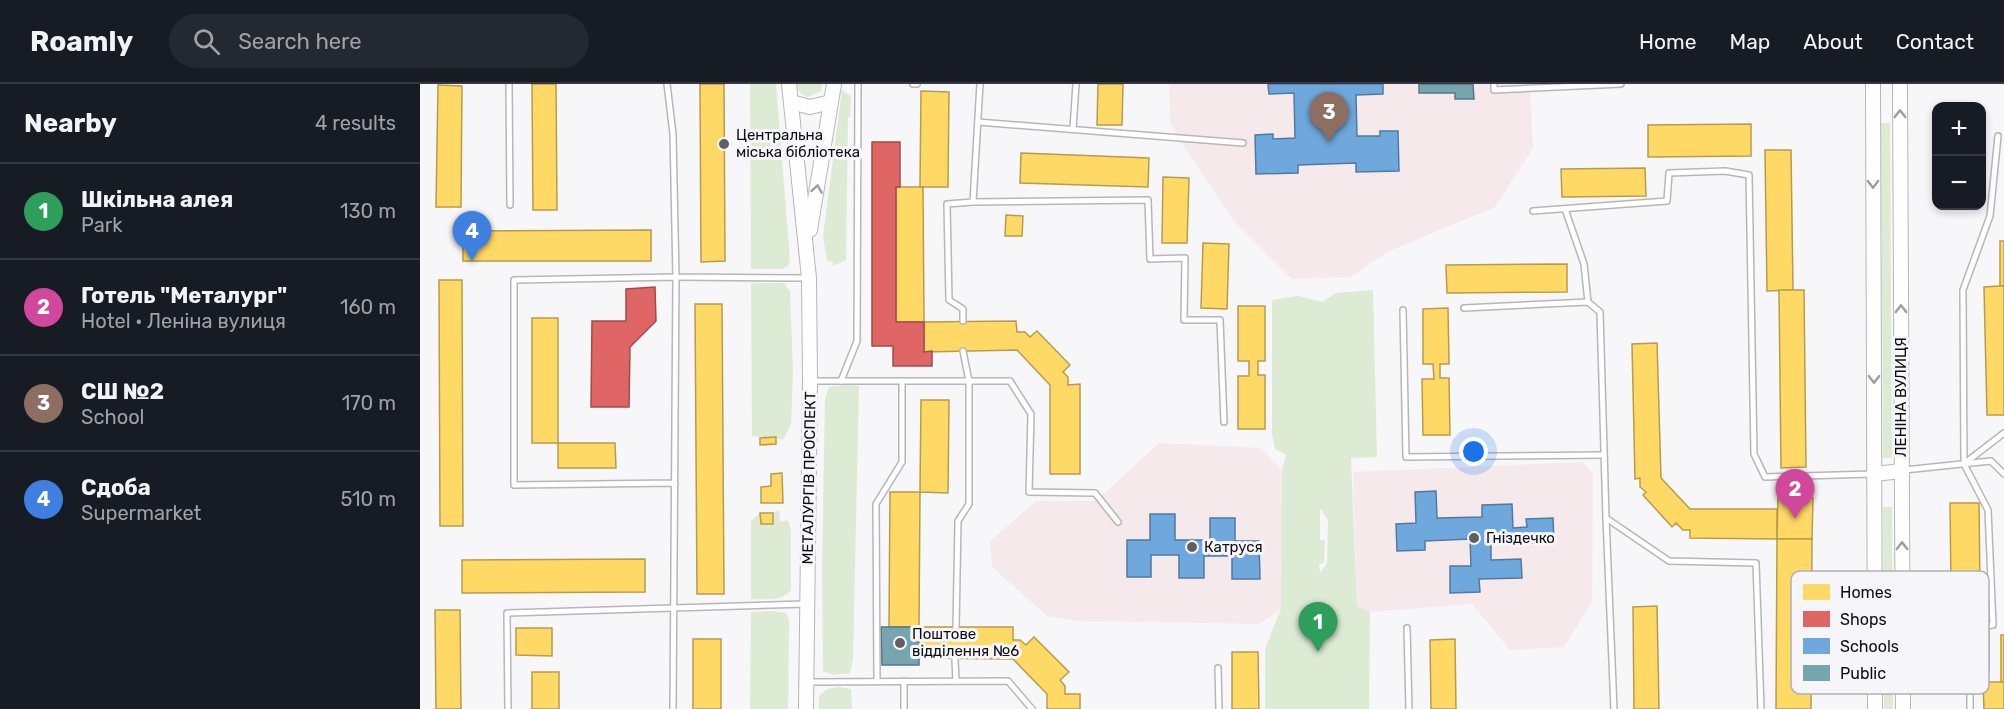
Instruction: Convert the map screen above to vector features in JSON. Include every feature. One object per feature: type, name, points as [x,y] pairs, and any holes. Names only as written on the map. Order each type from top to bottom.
[{"type":"street","name":"МЕТАЛУРГІВ ПРОСПЕКТ","points":[[789,84],[809,278],[806,709]]},
{"type":"street","name":"МЕТАЛУРГІВ ПРОСПЕКТ","points":[[807,247],[834,84]]},
{"type":"street","name":"ЛЕНІНА ВУЛИЦЯ","points":[[1873,84],[1874,571]]},
{"type":"street","name":"ЛЕНІНА ВУЛИЦЯ","points":[[1900,84],[1903,571]]},
{"type":"street","points":[[791,102],[810,107],[831,102]]},
{"type":"street","points":[[1874,474],[1902,471]]},
{"type":"street","name":"ЛЕНІНА ВУЛИЦЯ","points":[[1875,694],[1875,709]]},
{"type":"street","name":"ЛЕНІНА ВУЛИЦЯ","points":[[1904,694],[1904,709]]},
{"type":"lane","points":[[509,84],[510,205]]},
{"type":"lane","points":[[667,84],[673,134],[676,277],[673,709]]},
{"type":"lane","points":[[841,381],[857,341],[858,84]]},
{"type":"lane","points":[[973,202],[980,84]]},
{"type":"lane","points":[[1073,129],[1076,84]]},
{"type":"lane","points":[[1494,84],[1494,90],[1621,84]]},
{"type":"lane","points":[[978,122],[1243,143]]},
{"type":"lane","points":[[1989,626],[1993,625],[1988,510],[1964,464],[1962,290],[1990,216],[1998,136]]},
{"type":"lane","points":[[1533,211],[1666,201],[1669,173],[1725,171],[1749,175],[1754,454],[1766,477],[1874,474]]},
{"type":"lane","points":[[963,321],[963,309],[949,300],[947,204],[1148,200],[1150,259],[1185,258],[1184,320],[1220,320],[1224,422]]},
{"type":"lane","points":[[1564,209],[1584,264],[1588,302]]},
{"type":"lane","points":[[675,483],[514,485],[514,280],[676,277],[809,278]]},
{"type":"lane","points":[[1464,308],[1588,302],[1600,312],[1614,709]]},
{"type":"lane","points":[[1403,310],[1407,457],[1604,455]]},
{"type":"lane","points":[[956,627],[958,521],[969,504],[969,381],[963,351]]},
{"type":"lane","points":[[810,381],[1010,381],[1031,414],[1029,492],[1095,493],[1118,522]]},
{"type":"lane","points":[[877,681],[876,504],[902,462],[902,381]]},
{"type":"lane","points":[[1964,464],[2004,433]]},
{"type":"lane","points":[[1902,471],[1991,461],[2004,474]]},
{"type":"lane","points":[[1606,518],[1669,561],[1756,563],[1761,709]]},
{"type":"lane","points":[[508,709],[507,613],[807,604]]},
{"type":"lane","points":[[1407,628],[1409,709]]},
{"type":"lane","points":[[955,659],[956,681]]},
{"type":"lane","points":[[1218,668],[1219,709]]},
{"type":"lane","points":[[904,681],[904,709]]},
{"type":"lane","points":[[806,682],[1008,681],[1032,709]]},
{"type":"shaded area","points":[[1169,84],[1530,84],[1533,148],[1495,207],[1389,251],[1350,277],[1292,279],[1233,220],[1183,145],[1170,123]]},
{"type":"shaded area","points":[[1159,443],[1261,448],[1282,470],[1281,609],[1260,624],[1078,621],[1047,616],[992,567],[990,541],[1036,501],[1096,501]]},
{"type":"shaded area","name":"Гніздечко","points":[[1583,462],[1593,474],[1592,602],[1564,647],[1510,650],[1472,604],[1370,612],[1357,606],[1353,472]]},
{"type":"green space","points":[[750,84],[776,84],[790,260],[788,266],[782,269],[751,269]]},
{"type":"green space","points":[[797,84],[822,84],[821,91],[808,97],[800,92]]},
{"type":"green space","points":[[842,90],[851,96],[850,117],[848,117],[846,260],[833,266],[832,262],[827,261],[823,236]]},
{"type":"green space","points":[[1881,123],[1890,123],[1892,458],[1883,458]]},
{"type":"green space","points":[[751,283],[784,283],[790,291],[793,371],[791,424],[783,440],[752,436]]},
{"type":"green space","points":[[1373,290],[1377,457],[1351,458],[1357,606],[1370,612],[1369,709],[1265,709],[1265,649],[1281,609],[1282,470],[1286,455],[1275,449],[1272,434],[1272,300],[1298,296],[1322,302],[1336,293]],"holes":[[[1320,508],[1328,520],[1327,563],[1320,573],[1319,564],[1324,563],[1325,540],[1320,540]]]},
{"type":"green space","points":[[859,386],[853,659],[850,673],[833,675],[823,671],[825,399],[829,387]]},
{"type":"green space","points":[[1883,507],[1892,507],[1892,571],[1883,571]]},
{"type":"green space","points":[[779,510],[780,522],[788,520],[791,531],[791,590],[778,598],[751,599],[751,521],[760,513],[773,513]]},
{"type":"green space","points":[[751,612],[786,613],[789,620],[788,709],[750,709]]},
{"type":"green space","points":[[839,687],[851,689],[852,709],[819,709],[819,696],[827,689]]},
{"type":"green space","points":[[1884,694],[1893,694],[1893,709],[1884,709]]},
{"type":"building: Homes","points":[[532,84],[556,84],[557,210],[533,210]]},
{"type":"building: Homes","points":[[700,84],[724,84],[725,261],[701,262]]},
{"type":"building: Homes","points":[[1098,84],[1123,84],[1122,125],[1097,125]]},
{"type":"building: Homes","points":[[438,85],[462,86],[461,207],[436,207]]},
{"type":"building: Homes","points":[[921,91],[949,92],[948,187],[920,187]]},
{"type":"building: Homes","points":[[1751,124],[1751,156],[1648,157],[1648,125]]},
{"type":"building: Homes","points":[[1765,150],[1791,150],[1793,290],[1767,291]]},
{"type":"building: Homes","points":[[1021,153],[1149,158],[1148,187],[1020,183]]},
{"type":"building: Homes","points":[[1645,168],[1646,196],[1562,197],[1561,169]]},
{"type":"building: Homes","points":[[1163,177],[1189,178],[1187,243],[1162,243]]},
{"type":"building: Homes","points":[[896,187],[923,187],[924,322],[896,322]]},
{"type":"building: Homes","points":[[1006,215],[1023,216],[1022,236],[1005,236]]},
{"type":"building: Homes","points":[[651,230],[651,261],[463,261],[463,231]]},
{"type":"building: Homes","points":[[2000,241],[2004,241],[2004,286],[2000,286]]},
{"type":"building: Homes","points":[[1203,243],[1229,244],[1227,309],[1201,308]]},
{"type":"building: Homes","points":[[1567,264],[1567,292],[1447,293],[1446,265]]},
{"type":"building: Homes","points":[[439,280],[462,280],[463,526],[440,526]]},
{"type":"building: Homes","points":[[2004,286],[2004,415],[1987,415],[1984,287]]},
{"type":"building: Homes","points":[[1779,290],[1804,290],[1806,467],[1781,468]]},
{"type":"building: Homes","points":[[695,304],[722,304],[724,594],[697,594]]},
{"type":"building: Homes","points":[[1238,306],[1265,306],[1265,361],[1258,361],[1258,375],[1265,375],[1265,429],[1238,429],[1238,376],[1249,376],[1249,361],[1238,361]]},
{"type":"building: Homes","points":[[1448,308],[1449,364],[1440,364],[1440,378],[1449,378],[1450,435],[1423,435],[1422,379],[1434,379],[1433,364],[1423,364],[1423,309]]},
{"type":"building: Homes","points":[[532,318],[558,318],[558,443],[532,443]]},
{"type":"building: Homes","points":[[1016,321],[1017,332],[1025,332],[1030,337],[1037,331],[1070,365],[1063,372],[1068,377],[1068,385],[1080,384],[1080,474],[1050,474],[1050,385],[1017,350],[924,352],[924,322]]},
{"type":"building: Homes","points":[[1657,343],[1661,478],[1690,509],[1777,509],[1777,539],[1690,538],[1690,530],[1683,530],[1676,523],[1672,527],[1643,495],[1646,492],[1640,487],[1640,478],[1635,479],[1632,344]]},
{"type":"building: Homes","points":[[921,400],[949,400],[948,493],[920,492]]},
{"type":"building: Homes","points":[[776,437],[776,444],[760,445],[760,438]]},
{"type":"building: Homes","points":[[558,443],[615,443],[616,468],[558,468]]},
{"type":"building: Homes","points":[[782,473],[783,503],[761,503],[761,487],[771,486],[771,474]]},
{"type":"building: Homes","points":[[890,492],[920,492],[919,627],[889,627]]},
{"type":"building: Homes","points":[[1778,498],[1813,498],[1812,539],[1777,539]]},
{"type":"building: Homes","points":[[1950,503],[1979,503],[1980,571],[1951,571]]},
{"type":"building: Homes","points":[[760,513],[773,513],[773,524],[761,524]]},
{"type":"building: Homes","points":[[1777,539],[1812,539],[1812,571],[1791,571],[1791,694],[1811,694],[1811,709],[1776,709]]},
{"type":"building: Homes","points":[[645,559],[645,592],[462,593],[462,560]]},
{"type":"building: Homes","points":[[1657,606],[1659,709],[1634,709],[1633,607]]},
{"type":"building: Homes","points":[[435,610],[460,610],[461,709],[436,709]]},
{"type":"building: Homes","points":[[919,627],[1013,627],[1013,640],[1020,640],[1026,645],[1034,637],[1069,672],[1060,680],[1065,686],[1065,694],[1080,694],[1080,709],[1047,709],[1047,694],[1013,659],[919,658]]},
{"type":"building: Homes","points":[[516,628],[552,628],[552,656],[516,655]]},
{"type":"building: Homes","points":[[2001,635],[2004,635],[2004,682],[2001,682]]},
{"type":"building: Homes","points":[[693,639],[721,639],[721,709],[693,709]]},
{"type":"building: Homes","points":[[1455,639],[1456,709],[1431,709],[1430,640]]},
{"type":"building: Homes","points":[[1232,652],[1258,652],[1259,709],[1232,709]]},
{"type":"building: Homes","points":[[532,672],[559,672],[559,709],[532,709]]},
{"type":"building: Homes","points":[[1989,682],[2004,682],[2004,709],[1984,709],[1983,694],[1989,694]]},
{"type":"building: Shops","points":[[872,142],[900,142],[900,187],[896,187],[896,322],[924,322],[924,352],[932,351],[932,366],[893,366],[893,346],[872,346]]},
{"type":"building: Shops","points":[[655,287],[656,321],[630,347],[629,407],[591,407],[592,321],[626,321],[626,289]]},
{"type":"building: Schools","points":[[1268,84],[1383,84],[1383,94],[1356,95],[1357,136],[1380,136],[1380,131],[1398,131],[1399,171],[1356,172],[1356,163],[1298,165],[1298,173],[1256,174],[1255,135],[1273,134],[1273,139],[1295,138],[1294,93],[1269,94]]},
{"type":"building: Schools","points":[[1436,491],[1437,518],[1482,517],[1482,505],[1512,504],[1513,528],[1527,527],[1526,519],[1553,518],[1554,542],[1491,544],[1491,560],[1521,559],[1522,578],[1479,579],[1480,592],[1450,593],[1450,566],[1471,566],[1470,539],[1425,541],[1425,550],[1397,551],[1396,524],[1416,523],[1415,492]]},
{"type":"building: Schools","points":[[1150,514],[1175,514],[1175,540],[1210,540],[1210,518],[1235,518],[1235,541],[1259,541],[1260,579],[1232,579],[1232,556],[1204,556],[1204,578],[1179,578],[1179,555],[1151,555],[1151,577],[1127,577],[1127,540],[1150,540]]},
{"type":"building: Public","points":[[1419,84],[1473,84],[1474,99],[1455,99],[1455,93],[1419,93]]},
{"type":"building: Public","name":"Поштове відділення №6","points":[[881,627],[919,627],[919,665],[882,665]]},
{"type":"place","name":"СШ №2","points":[[1329,142]]},
{"type":"place","name":"Центральна міська бібліотека","points":[[724,144]]},
{"type":"place","name":"Сдоба","points":[[472,261]]},
{"type":"place","name":"Готель \"Металург\"","points":[[1795,519]]},
{"type":"place","name":"Гніздечко","points":[[1474,538]]},
{"type":"place","name":"Катруся","points":[[1192,547]]},
{"type":"place","name":"Поштове відділення №6","points":[[900,643]]},
{"type":"place","name":"Шкільна алея","points":[[1318,652]]}]
